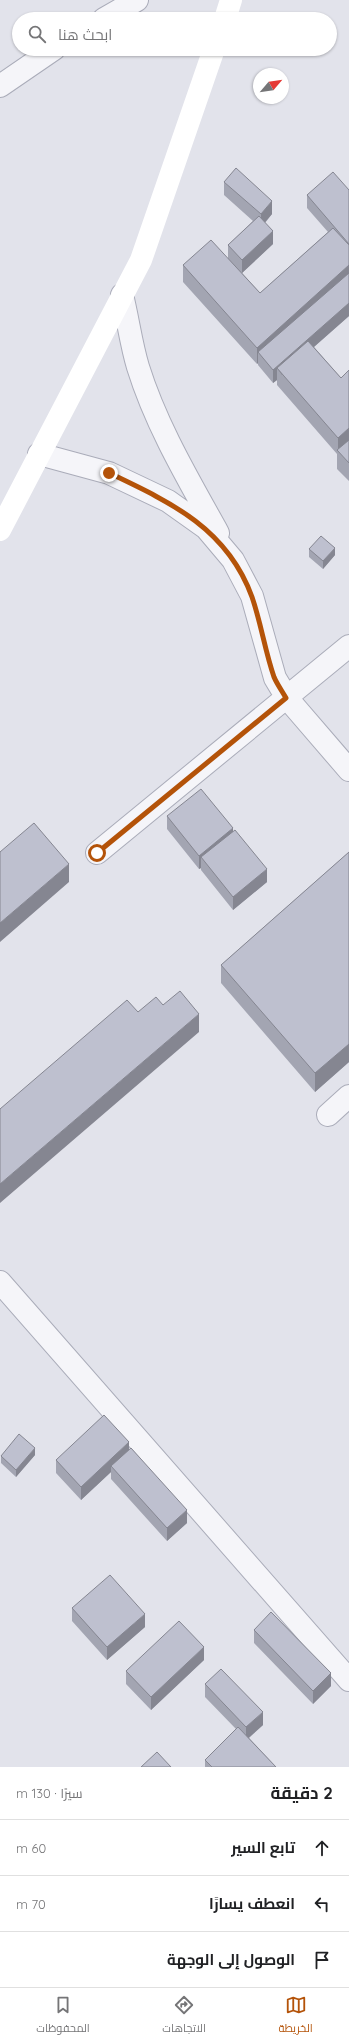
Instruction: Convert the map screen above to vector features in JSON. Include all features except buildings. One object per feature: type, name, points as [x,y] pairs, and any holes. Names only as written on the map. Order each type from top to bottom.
[{"type":"street","points":[[116,12],[137,0]]},
{"type":"street","points":[[227,12],[231,0]]},
{"type":"street","points":[[0,86],[44,56]]},
{"type":"street","points":[[0,530],[141,260],[212,56]]},
{"type":"street","points":[[122,295],[138,366],[156,415],[193,489],[252,596],[275,678],[286,698],[349,770]]},
{"type":"street","points":[[39,454],[109,473],[168,501],[206,528],[233,560]]},
{"type":"street","points":[[97,853],[349,646]]},
{"type":"street","points":[[328,1115],[349,1096]]},
{"type":"street","points":[[0,1282],[349,1680]]},
{"type":"route","points":[[97,853],[286,698],[275,678],[252,596],[233,560],[206,528],[168,501],[109,473]]}]
